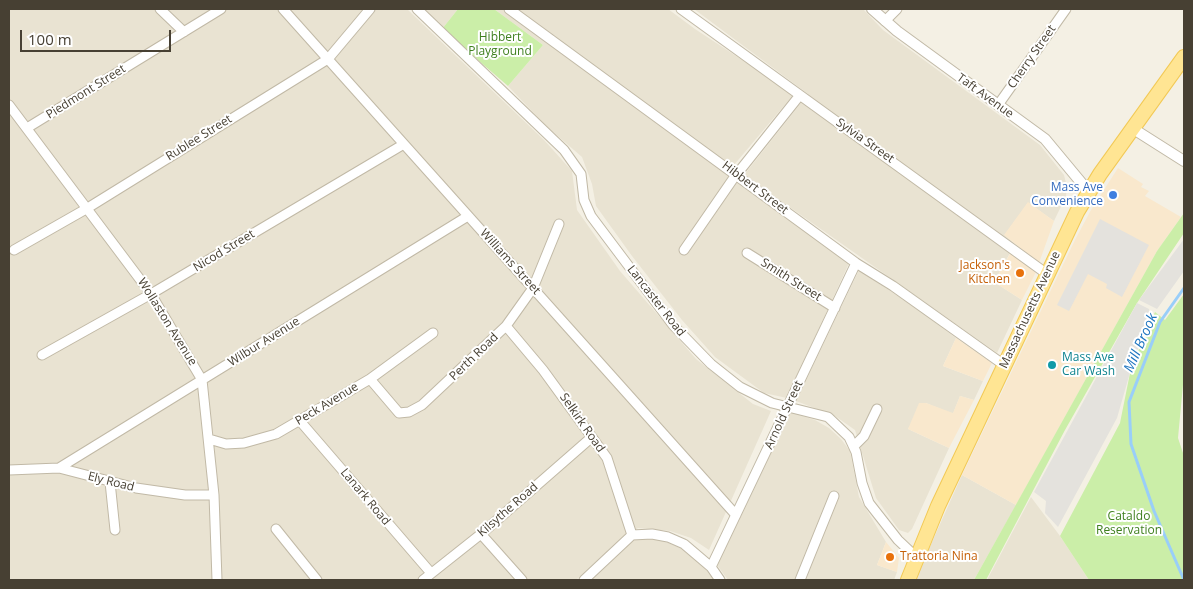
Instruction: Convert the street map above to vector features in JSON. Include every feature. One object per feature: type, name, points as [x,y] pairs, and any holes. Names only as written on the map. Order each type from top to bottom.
[{"type":"main road","name":"Massachusetts Avenue","points":[[908,580],[916,557],[1004,365],[1047,274],[1089,192],[1184,56]]},
{"type":"street","points":[[160,9],[184,32]]},
{"type":"street","name":"Piedmont Street","points":[[27,128],[221,9]]},
{"type":"street","name":"Williams Street","points":[[283,9],[736,515]]},
{"type":"street","name":"Rublee Street","points":[[14,250],[86,209],[328,59],[370,9]]},
{"type":"street","name":"Lancaster Road","points":[[418,9],[570,158],[581,174],[584,200],[591,216],[673,325],[710,364],[740,386],[772,403],[828,417],[849,437],[854,446],[864,493],[869,503],[894,536],[916,557]]},
{"type":"street","name":"Hibbert Street","points":[[509,9],[737,174],[856,263],[893,286],[1004,365]]},
{"type":"street","name":"Sylvia Street","points":[[682,9],[1047,274]]},
{"type":"street","name":"Taft Avenue","points":[[872,9],[885,21],[1045,139],[1089,192]]},
{"type":"street","points":[[885,21],[897,9]]},
{"type":"street","name":"Cherry Street","points":[[998,105],[1066,9]]},
{"type":"street","points":[[684,250],[737,174],[800,95]]},
{"type":"street","name":"Wollaston Avenue","points":[[9,105],[151,294],[202,380],[214,496],[216,580]]},
{"type":"street","points":[[1132,128],[1184,161]]},
{"type":"street","name":"Nicod Street","points":[[42,355],[151,294],[404,144]]},
{"type":"street","name":"Wilbur Avenue","points":[[59,468],[468,216]]},
{"type":"street","points":[[533,288],[559,224]]},
{"type":"street","name":"Smith Street","points":[[748,254],[835,308]]},
{"type":"street","name":"Arnold Street","points":[[711,567],[856,263]]},
{"type":"street","name":"Perth Road","points":[[370,379],[399,413],[404,413],[422,405],[506,326],[533,288]]},
{"type":"street","name":"Selkirk Road","points":[[506,326],[543,370],[607,458],[632,536]]},
{"type":"street","name":"Peck Avenue","points":[[208,439],[226,444],[244,443],[276,434],[370,379],[433,333]]},
{"type":"street","points":[[854,446],[864,436],[877,409]]},
{"type":"street","name":"Lanark Road","points":[[300,421],[431,573]]},
{"type":"street","name":"Kilsythe Road","points":[[423,580],[481,534],[592,438]]},
{"type":"street","name":"Ely Road","points":[[9,470],[59,468],[110,482],[185,495],[214,496]]},
{"type":"street","points":[[110,482],[115,530]]},
{"type":"street","points":[[800,580],[834,496]]},
{"type":"street","points":[[276,529],[317,580]]},
{"type":"street","points":[[481,534],[522,580]]},
{"type":"street","points":[[584,580],[632,536],[652,534],[668,537],[684,544],[711,567],[720,580]]},
{"type":"shaded area","points":[[9,9],[407,9],[544,140],[572,171],[577,210],[620,271],[696,359],[753,404],[771,411],[709,550],[691,538],[670,531],[638,528],[576,580],[9,580]]},
{"type":"shaded area","points":[[423,9],[458,9],[442,29]]},
{"type":"shaded area","points":[[494,9],[668,9],[794,94],[728,172],[850,261],[787,398],[764,393],[715,357],[682,320],[632,256],[596,206],[592,184],[582,157],[545,125],[508,86],[543,45]]},
{"type":"shaded area","points":[[694,9],[863,9],[883,30],[1040,145],[1064,175],[1067,187],[1066,196],[1054,221],[1028,203],[1005,235],[1015,244],[994,282],[1022,300],[997,353],[744,175],[808,94]]},
{"type":"shaded area","points":[[1118,168],[1143,184],[1141,187],[1149,191],[1145,196],[1181,217],[1157,251],[1016,505],[962,475],[1075,240],[1091,210]]},
{"type":"shaded area","points":[[1028,202],[1054,221],[1039,263],[1004,235]]},
{"type":"shaded area","points":[[1100,219],[1149,245],[1122,297],[1106,288],[1107,284],[1088,274],[1069,311],[1057,305]]},
{"type":"shaded area","points":[[1184,239],[1184,271],[1157,309],[1139,300]]},
{"type":"shaded area","points":[[1011,252],[1036,272],[1022,300],[994,282]]},
{"type":"shaded area","points":[[859,270],[956,338],[943,366],[983,381],[974,400],[960,396],[953,414],[926,403],[908,429],[949,448],[912,529],[908,533],[899,530],[876,498],[855,430],[835,416],[796,401]]},
{"type":"shaded area","points":[[1137,303],[1149,309],[1151,320],[1135,355],[1117,418],[1058,527],[1045,513],[1046,501],[1034,492]]},
{"type":"shaded area","points":[[956,338],[992,363],[983,381],[943,366]]},
{"type":"shaded area","points":[[960,396],[974,400],[949,448],[908,429],[919,403],[926,403],[953,413]]},
{"type":"shaded area","points":[[787,411],[815,420],[829,428],[850,451],[859,497],[886,542],[877,565],[897,572],[894,580],[728,580],[717,565]]},
{"type":"shaded area","points":[[962,475],[1016,505],[974,580],[915,580]]},
{"type":"shaded area","points":[[1031,497],[1060,536],[1089,580],[987,580]]},
{"type":"shaded area","points":[[632,539],[659,539],[683,549],[699,561],[714,580],[587,580]]},
{"type":"shaded area","points":[[886,542],[899,558],[897,572],[877,565]]},
{"type":"green space","name":"Hibbert Playground","points":[[458,9],[494,9],[543,45],[508,86],[442,29]]},
{"type":"green space","points":[[1184,213],[1184,233],[1137,303],[1065,430],[986,580],[974,580],[1157,251]]},
{"type":"green space","name":"Cataldo Reservation","points":[[1184,294],[1184,374],[1178,438],[1184,456],[1184,580],[1089,580],[1060,536],[1120,423],[1131,368],[1155,312],[1165,320]]},
{"type":"waterway","name":"Mill Brook","points":[[1184,288],[1160,322],[1129,402],[1131,444],[1154,511],[1184,580]]},
{"type":"place","name":"Mass Ave Convenience","points":[[1113,195]]},
{"type":"place","name":"Jackson's Kitchen","points":[[1020,273]]},
{"type":"place","name":"Mass Ave Car Wash","points":[[1052,365]]},
{"type":"place","name":"Trattoria Nina","points":[[890,557]]}]
